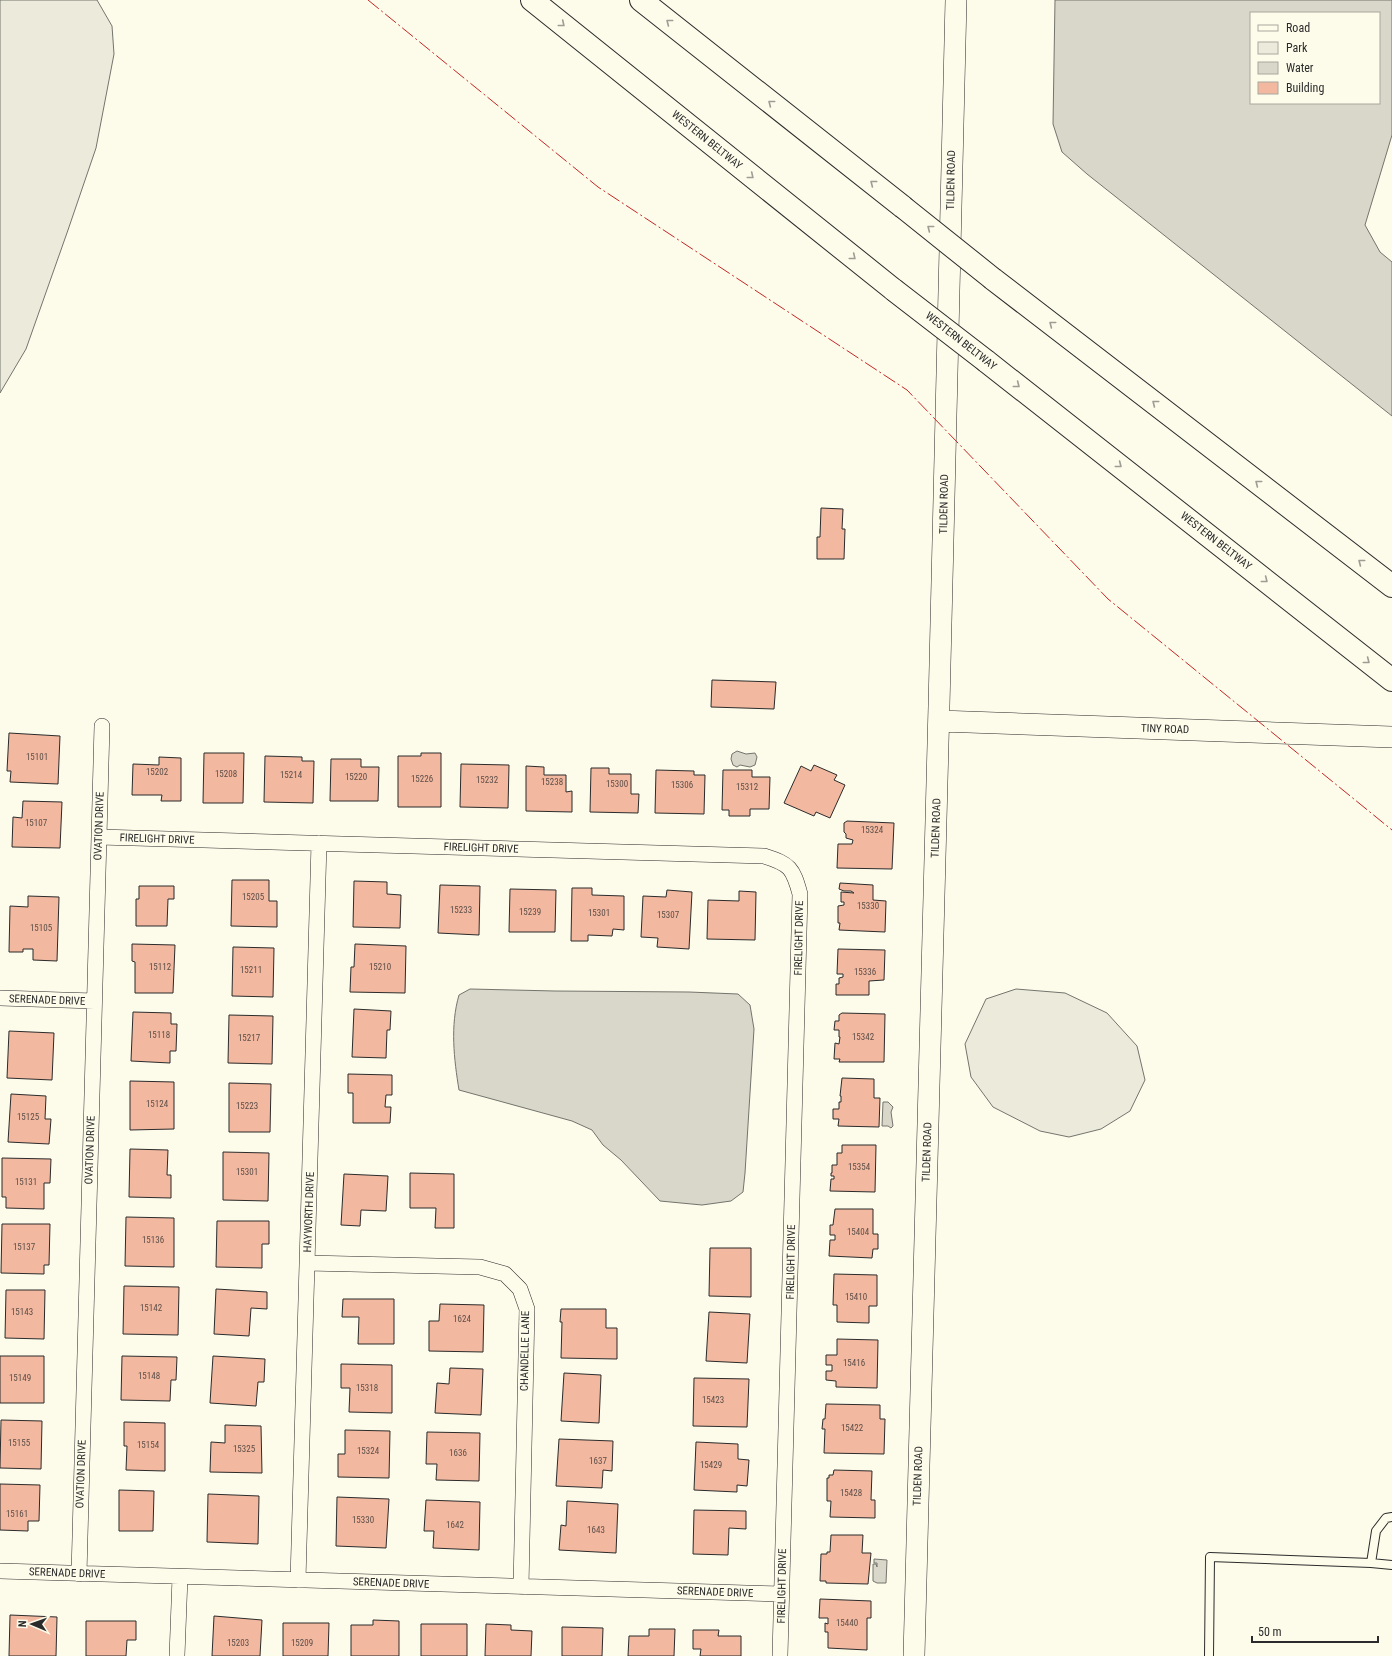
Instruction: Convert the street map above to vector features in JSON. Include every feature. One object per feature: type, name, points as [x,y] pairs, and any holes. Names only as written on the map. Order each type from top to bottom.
[{"type":"highway","name":"WESTERN BELTWAY","points":[[532,0],[894,290],[1392,680]]},
{"type":"highway","points":[[641,0],[993,279],[1392,586]]},
{"type":"street","name":"TILDEN ROAD","points":[[914,1656],[939,721],[956,0]]},
{"type":"street","name":"TINY ROAD","points":[[939,721],[1392,737]]},
{"type":"street","name":"OVATION DRIVE","points":[[79,1574],[102,726]]},
{"type":"street","name":"FIRELIGHT DRIVE","points":[[99,837],[764,856],[782,862],[795,875],[800,894],[780,1656]]},
{"type":"street","name":"HAYWORTH DRIVE","points":[[298,1580],[319,843]]},
{"type":"street","name":"SERENADE DRIVE","points":[[0,998],[94,1001]]},
{"type":"street","name":"CHANDELLE LANE","points":[[307,1263],[480,1266],[505,1274],[520,1289],[527,1309],[521,1587]]},
{"type":"street","name":"SERENADE DRIVE","points":[[0,1572],[782,1594]]},
{"type":"street","points":[[177,1656],[180,1577]]},
{"type":"lane","points":[[1371,1563],[1376,1531],[1386,1518],[1392,1517]]},
{"type":"lane","points":[[1209,1656],[1210,1558],[1392,1565]]},
{"type":"green space","points":[[0,0],[97,0],[112,26],[114,54],[96,148],[26,349],[0,393]]},
{"type":"green space","points":[[1016,989],[1065,993],[1107,1013],[1137,1046],[1145,1080],[1130,1111],[1101,1129],[1069,1137],[1040,1131],[993,1107],[971,1077],[965,1044],[986,999]]},
{"type":"water","points":[[1055,0],[1392,0],[1392,135],[1365,225],[1380,252],[1392,262],[1392,416],[1087,174],[1062,152],[1053,124]]},
{"type":"water","points":[[737,751],[746,754],[755,753],[757,757],[755,765],[750,767],[740,765],[737,767],[733,765],[731,759],[732,754]]},
{"type":"water","points":[[470,989],[738,994],[750,1005],[754,1029],[743,1192],[731,1201],[702,1205],[660,1201],[621,1160],[603,1145],[592,1130],[572,1121],[459,1090],[454,1054],[454,1019],[459,995]]},
{"type":"water","points":[[883,1102],[888,1102],[893,1107],[891,1112],[893,1126],[891,1128],[888,1126],[882,1126]]},
{"type":"water","points":[[874,1559],[887,1560],[886,1583],[877,1583],[873,1581],[873,1564],[876,1564],[877,1567],[877,1563],[874,1563]]},
{"type":"building","points":[[821,508],[843,509],[842,529],[845,529],[844,559],[817,559],[817,537],[820,537]]},
{"type":"building","points":[[712,680],[776,682],[774,709],[711,707]]},
{"type":"building","points":[[9,733],[60,736],[58,784],[10,782],[11,771],[7,771]]},
{"type":"building","points":[[204,753],[244,753],[243,803],[203,803]]},
{"type":"building","points":[[421,753],[441,753],[441,807],[398,807],[398,756],[421,756]]},
{"type":"building","points":[[265,756],[302,757],[302,761],[314,761],[313,803],[264,802]]},
{"type":"building","points":[[159,757],[181,758],[181,801],[161,801],[162,795],[132,795],[133,764],[159,765]]},
{"type":"building","points":[[331,759],[361,759],[361,767],[379,767],[378,801],[330,801]]},
{"type":"building","points":[[461,764],[509,765],[508,808],[460,807]]},
{"type":"building","points":[[814,765],[837,775],[834,780],[845,785],[830,818],[816,812],[814,816],[784,803],[801,766],[811,771]]},
{"type":"building","points":[[526,766],[544,767],[544,775],[566,775],[566,792],[572,791],[572,812],[526,811]]},
{"type":"building","points":[[591,768],[609,768],[609,774],[631,774],[631,794],[639,794],[638,813],[590,812]]},
{"type":"building","points":[[656,770],[694,771],[694,775],[705,775],[704,814],[655,813]]},
{"type":"building","points":[[723,770],[752,770],[752,777],[770,777],[769,809],[750,809],[750,816],[729,816],[729,810],[722,810]]},
{"type":"building","points":[[23,801],[62,802],[60,848],[12,847],[13,817],[22,818]]},
{"type":"building","points":[[847,821],[894,823],[892,869],[837,868],[838,844],[852,844],[853,840],[846,838],[846,834],[844,832],[844,823]]},
{"type":"building","points":[[232,880],[269,880],[269,901],[277,901],[277,927],[231,926]]},
{"type":"building","points":[[354,881],[387,882],[387,894],[401,895],[400,928],[353,927]]},
{"type":"building","points":[[840,883],[873,885],[873,900],[886,901],[885,932],[839,930],[840,923],[838,923],[838,906],[844,905],[844,902],[841,902],[841,892],[854,893],[839,889]]},
{"type":"building","points":[[440,885],[480,886],[479,935],[438,933]]},
{"type":"building","points":[[139,886],[174,886],[174,899],[168,899],[167,926],[136,926],[136,899],[139,899]]},
{"type":"building","points":[[572,888],[592,888],[592,895],[624,896],[624,930],[613,929],[612,936],[588,935],[588,941],[571,941]]},
{"type":"building","points":[[510,889],[556,890],[555,932],[509,932]]},
{"type":"building","points":[[667,890],[692,892],[689,949],[657,947],[658,938],[641,937],[643,896],[666,897]]},
{"type":"building","points":[[739,891],[756,892],[755,940],[707,939],[708,900],[739,901]]},
{"type":"building","points":[[28,896],[59,897],[57,961],[33,960],[33,949],[23,949],[23,952],[9,952],[10,906],[28,907]]},
{"type":"building","points":[[132,944],[175,945],[173,993],[135,993],[135,962],[132,961]]},
{"type":"building","points":[[355,944],[406,946],[405,993],[350,992],[351,967],[354,967]]},
{"type":"building","points":[[233,947],[274,948],[273,997],[232,996]]},
{"type":"building","points":[[838,949],[885,950],[884,980],[869,981],[869,995],[836,995],[836,984],[839,984],[839,978],[843,977],[843,974],[837,974]]},
{"type":"building","points":[[354,1009],[391,1011],[390,1030],[387,1030],[386,1058],[352,1057]]},
{"type":"building","points":[[133,1012],[171,1013],[171,1024],[177,1024],[176,1051],[170,1051],[170,1063],[131,1061]]},
{"type":"building","points":[[842,1013],[885,1014],[884,1062],[839,1062],[840,1059],[834,1059],[835,1043],[839,1044],[840,1037],[839,1030],[834,1030],[835,1021],[839,1021],[839,1015]]},
{"type":"building","points":[[229,1015],[273,1016],[272,1064],[228,1063]]},
{"type":"building","points":[[9,1031],[54,1033],[52,1080],[7,1078]]},
{"type":"building","points":[[348,1074],[392,1075],[392,1095],[386,1095],[385,1107],[391,1107],[390,1123],[353,1123],[353,1093],[348,1093]]},
{"type":"building","points":[[842,1078],[874,1079],[874,1098],[880,1098],[879,1127],[838,1126],[839,1119],[833,1119],[833,1109],[839,1109],[839,1102],[841,1102],[840,1096]]},
{"type":"building","points":[[130,1081],[174,1082],[174,1129],[130,1130]]},
{"type":"building","points":[[229,1083],[271,1084],[270,1132],[229,1132]]},
{"type":"building","points":[[11,1094],[46,1096],[45,1119],[51,1119],[49,1144],[8,1142]]},
{"type":"building","points":[[842,1145],[876,1145],[875,1192],[830,1191],[831,1179],[834,1179],[834,1176],[831,1176],[832,1165],[837,1165],[837,1153],[842,1153]]},
{"type":"building","points":[[130,1149],[168,1150],[167,1175],[171,1175],[171,1198],[129,1197]]},
{"type":"building","points":[[223,1152],[269,1153],[268,1201],[223,1200]]},
{"type":"building","points":[[2,1158],[51,1159],[50,1183],[44,1183],[44,1209],[6,1208],[6,1197],[2,1197]]},
{"type":"building","points":[[410,1173],[454,1174],[454,1228],[435,1228],[436,1208],[410,1208]]},
{"type":"building","points":[[344,1174],[388,1176],[386,1211],[361,1210],[360,1226],[341,1225]]},
{"type":"building","points":[[835,1209],[873,1209],[873,1234],[878,1234],[878,1249],[873,1249],[872,1258],[829,1256],[830,1240],[835,1240],[835,1235],[830,1235],[830,1225],[833,1225]]},
{"type":"building","points":[[126,1217],[174,1218],[174,1267],[125,1266]]},
{"type":"building","points":[[217,1221],[269,1221],[269,1244],[262,1244],[262,1268],[216,1267]]},
{"type":"building","points":[[2,1224],[50,1224],[49,1265],[44,1265],[44,1274],[1,1273]]},
{"type":"building","points":[[710,1248],[751,1248],[751,1297],[709,1296]]},
{"type":"building","points":[[834,1274],[877,1275],[877,1306],[869,1306],[869,1323],[837,1322],[837,1305],[833,1305]]},
{"type":"building","points":[[124,1286],[179,1287],[178,1335],[123,1334]]},
{"type":"building","points":[[216,1289],[267,1292],[267,1309],[251,1308],[249,1336],[214,1334]]},
{"type":"building","points":[[6,1290],[45,1290],[44,1339],[5,1338]]},
{"type":"building","points":[[343,1299],[394,1299],[394,1344],[358,1344],[359,1317],[342,1317]]},
{"type":"building","points":[[440,1304],[484,1305],[483,1352],[429,1351],[429,1321],[439,1321]]},
{"type":"building","points":[[561,1309],[606,1309],[606,1328],[617,1328],[617,1359],[561,1358]]},
{"type":"building","points":[[709,1312],[750,1314],[747,1363],[706,1361]]},
{"type":"building","points":[[837,1339],[878,1340],[877,1388],[836,1387],[836,1381],[826,1380],[826,1371],[832,1371],[832,1365],[826,1365],[826,1355],[837,1355]]},
{"type":"building","points":[[0,1356],[44,1356],[44,1403],[0,1403]]},
{"type":"building","points":[[122,1356],[177,1357],[176,1380],[171,1380],[170,1401],[121,1400]]},
{"type":"building","points":[[213,1356],[265,1359],[264,1382],[258,1382],[256,1406],[210,1403]]},
{"type":"building","points":[[341,1364],[392,1365],[392,1413],[349,1412],[350,1388],[341,1388]]},
{"type":"building","points":[[450,1368],[483,1369],[481,1415],[435,1413],[437,1383],[449,1384]]},
{"type":"building","points":[[564,1373],[601,1375],[599,1423],[561,1421]]},
{"type":"building","points":[[694,1378],[749,1379],[747,1427],[693,1426]]},
{"type":"building","points":[[826,1404],[880,1405],[880,1419],[885,1419],[884,1454],[824,1453],[825,1429],[822,1429],[823,1419],[825,1419]]},
{"type":"building","points":[[1,1420],[42,1421],[41,1469],[0,1468]]},
{"type":"building","points":[[124,1422],[165,1423],[165,1471],[126,1470],[127,1446],[124,1446]]},
{"type":"building","points":[[225,1425],[261,1426],[262,1473],[210,1472],[211,1442],[225,1443]]},
{"type":"building","points":[[345,1430],[390,1431],[389,1478],[338,1477],[338,1454],[345,1454]]},
{"type":"building","points":[[427,1432],[480,1433],[479,1481],[436,1480],[437,1464],[426,1464]]},
{"type":"building","points":[[559,1439],[613,1441],[612,1471],[603,1470],[602,1488],[556,1486]]},
{"type":"building","points":[[696,1442],[738,1444],[738,1459],[749,1460],[747,1486],[737,1485],[737,1492],[694,1490]]},
{"type":"building","points":[[834,1470],[872,1471],[871,1500],[875,1500],[875,1518],[830,1517],[831,1501],[827,1501],[827,1478],[829,1478],[829,1475],[833,1475]]},
{"type":"building","points":[[0,1484],[40,1485],[39,1521],[28,1521],[28,1531],[0,1530]]},
{"type":"building","points":[[119,1490],[154,1491],[153,1531],[119,1531]]},
{"type":"building","points":[[208,1494],[259,1496],[258,1544],[207,1542]]},
{"type":"building","points":[[337,1497],[389,1499],[386,1548],[336,1546]]},
{"type":"building","points":[[426,1500],[480,1502],[479,1550],[433,1548],[434,1531],[424,1531]]},
{"type":"building","points":[[567,1501],[618,1504],[616,1553],[559,1550],[561,1525],[566,1526]]},
{"type":"building","points":[[694,1510],[746,1511],[746,1529],[729,1528],[728,1555],[693,1554]]},
{"type":"building","points":[[831,1535],[863,1535],[862,1553],[871,1553],[868,1584],[826,1583],[826,1581],[820,1581],[821,1554],[827,1554],[827,1552],[830,1552]]},
{"type":"building","points":[[820,1599],[871,1601],[871,1618],[867,1618],[867,1650],[828,1648],[828,1632],[825,1632],[825,1623],[828,1624],[828,1618],[819,1618]]},
{"type":"building","points":[[10,1615],[57,1617],[56,1656],[9,1656]]},
{"type":"building","points":[[214,1616],[262,1620],[260,1656],[212,1656]]},
{"type":"building","points":[[373,1620],[399,1621],[399,1656],[351,1656],[351,1625],[373,1625]]},
{"type":"building","points":[[86,1621],[136,1621],[136,1640],[127,1640],[126,1656],[86,1656]]},
{"type":"building","points":[[283,1623],[329,1623],[328,1656],[283,1656]]},
{"type":"building","points":[[421,1624],[467,1624],[467,1656],[421,1656]]},
{"type":"building","points":[[486,1624],[511,1625],[511,1630],[532,1631],[531,1656],[485,1656]]},
{"type":"building","points":[[562,1627],[603,1628],[602,1656],[562,1656]]},
{"type":"building","points":[[649,1629],[675,1629],[674,1656],[628,1656],[629,1636],[649,1636]]},
{"type":"building","points":[[693,1630],[719,1630],[718,1636],[741,1636],[741,1656],[700,1656],[701,1649],[693,1649]]},
{"type":"power","points":[[368,0],[598,187],[907,390],[1108,599],[1392,830]]}]
